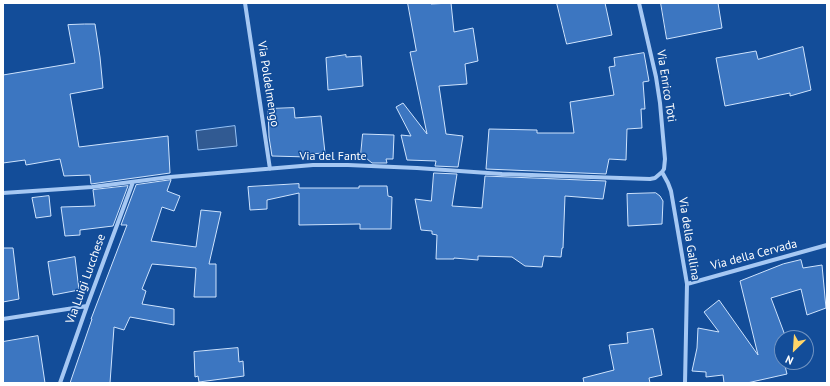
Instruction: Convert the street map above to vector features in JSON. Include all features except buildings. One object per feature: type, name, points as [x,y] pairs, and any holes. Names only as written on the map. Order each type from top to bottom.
[{"type":"street","name":"Via Poldelmengo","points":[[245,3],[270,169]]},
{"type":"street","name":"Via Enrico Toti","points":[[640,3],[660,102],[665,159],[664,169],[662,172]]},
{"type":"street","name":"Via del Fante","points":[[3,193],[92,187],[170,177],[313,166],[348,165],[502,174],[650,179],[655,178],[662,172]]},
{"type":"street","name":"Via della Gallina","points":[[662,172],[671,191],[687,284],[684,383]]},
{"type":"street","name":"Via Luigi Lucchese","points":[[60,383],[86,306],[133,182]]},
{"type":"street","name":"Via della Cervada","points":[[687,284],[827,245]]},
{"type":"street","points":[[3,319],[86,306]]},
{"type":"water","points":[[235,126],[237,146],[198,150],[196,131]]}]
